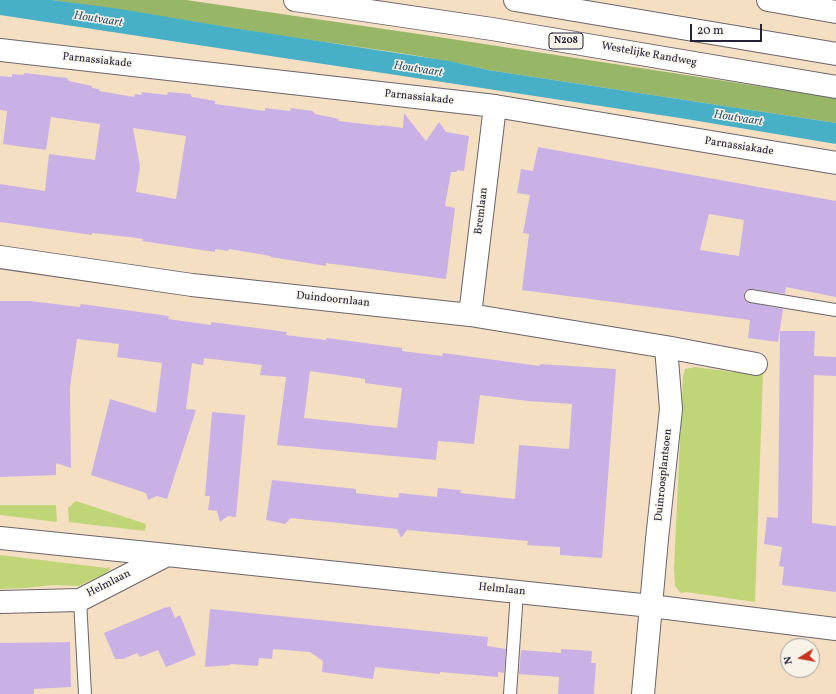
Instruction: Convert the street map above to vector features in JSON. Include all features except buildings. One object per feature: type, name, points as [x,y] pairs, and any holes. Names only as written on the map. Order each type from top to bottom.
[{"type":"street","name":"Westelijke Randweg","points":[[295,0],[492,28],[836,87]]},
{"type":"street","points":[[515,0],[836,54]]},
{"type":"street","points":[[768,0],[836,12]]},
{"type":"street","name":"Parnassiakade","points":[[0,50],[495,106],[836,163]]},
{"type":"street","name":"Bremlaan","points":[[470,315],[495,106]]},
{"type":"street","name":"Duindoornlaan","points":[[0,257],[192,285],[470,315],[666,347]]},
{"type":"street","points":[[666,347],[756,364]]},
{"type":"street","name":"Duinroosplantsoen","points":[[643,694],[671,409],[666,347]]},
{"type":"street","name":"Helmlaan","points":[[0,538],[167,554],[651,606],[836,629]]},
{"type":"street","name":"Helmlaan","points":[[0,602],[80,600],[167,554]]},
{"type":"lane","points":[[751,296],[836,310]]},
{"type":"lane","points":[[510,694],[517,592]]},
{"type":"lane","points":[[80,600],[85,694]]},
{"type":"green space","points":[[52,0],[186,0],[836,98],[836,123],[488,70],[411,55]]},
{"type":"green space","points":[[695,367],[732,372],[763,373],[755,602],[686,592],[681,593],[675,586],[674,568],[683,377],[685,369]]},
{"type":"green space","points":[[76,501],[146,524],[145,531],[69,522],[68,508]]},
{"type":"green space","points":[[0,505],[56,505],[57,522],[0,515]]},
{"type":"green space","points":[[0,555],[106,568],[110,567],[109,571],[79,586],[52,585],[0,589]]},
{"type":"water","name":"Houtvaart","points":[[0,0],[52,0],[120,9],[449,61],[488,70],[836,123],[836,144],[680,118],[0,15]]}]
